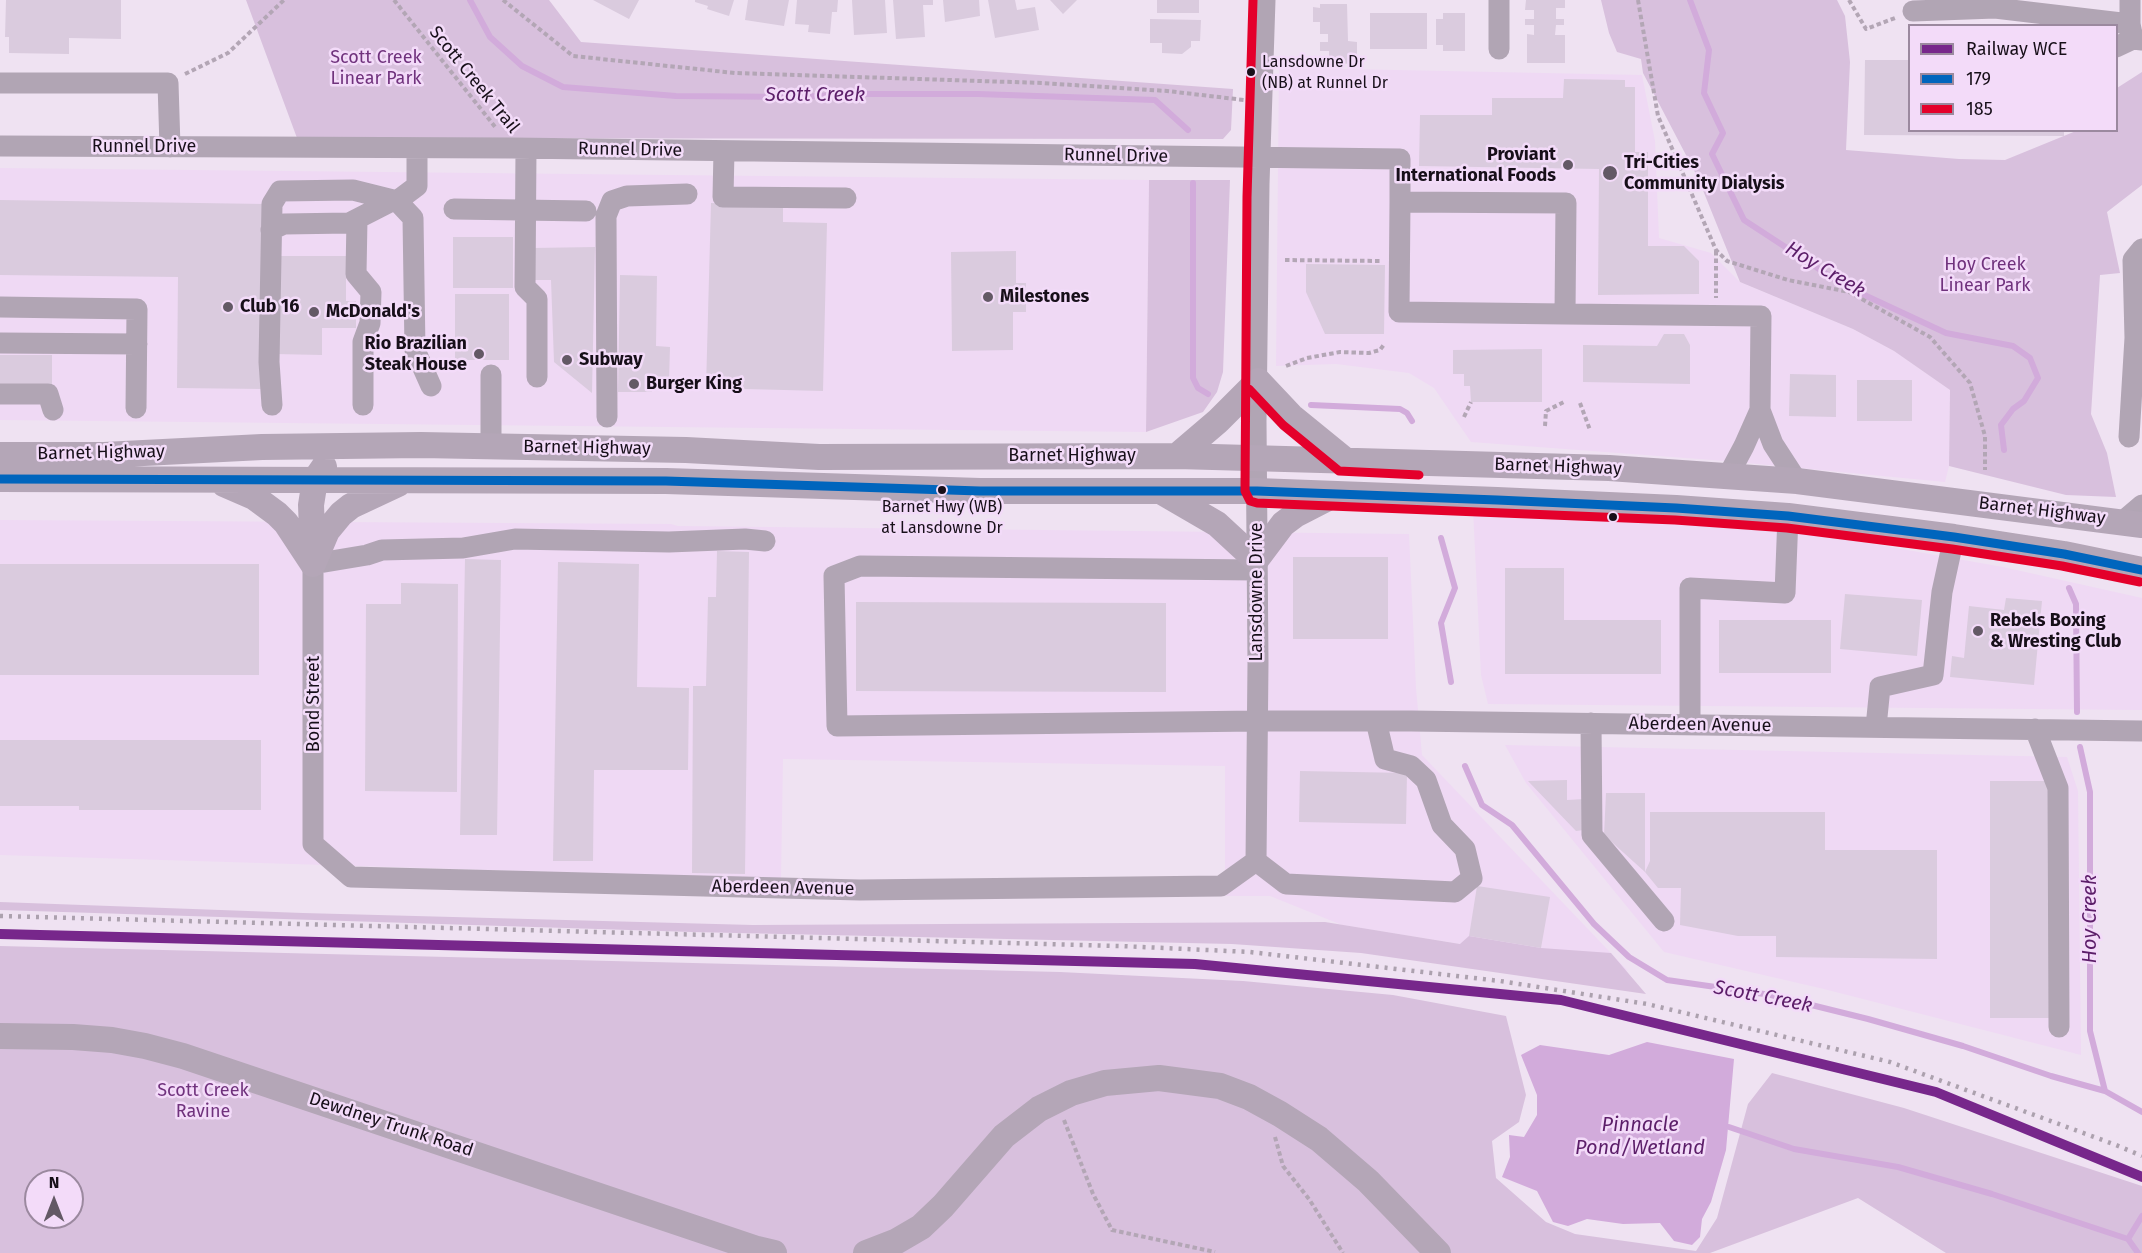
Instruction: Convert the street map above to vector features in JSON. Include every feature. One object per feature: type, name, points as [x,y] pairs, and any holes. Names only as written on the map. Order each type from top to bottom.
[{"type":"main road","points":[[1177,456],[1218,421],[1258,381],[1291,416],[1346,460]]},
{"type":"main road","points":[[313,564],[311,504],[315,480],[341,445]]},
{"type":"main road","name":"Barnet Highway","points":[[0,454],[121,454],[341,445],[491,446],[686,450],[819,457],[1177,456],[1609,468],[1797,481],[2132,523]]},
{"type":"main road","name":"Barnet Highway","points":[[0,479],[666,482],[980,491],[1257,491],[1676,508],[1788,516],[1954,537],[2064,554],[2142,570]]},
{"type":"main road","points":[[215,480],[254,497],[277,514],[286,523],[313,564]]},
{"type":"main road","points":[[313,564],[327,531],[341,514],[377,493],[407,480]]},
{"type":"main road","points":[[1161,491],[1217,524],[1256,565],[1283,524],[1334,494]]},
{"type":"main road","name":"Dewdney Trunk Road","points":[[0,1036],[112,1040],[183,1056],[762,1252]]},
{"type":"main road","points":[[866,1253],[897,1241],[921,1227],[944,1206],[1004,1136],[1038,1109],[1071,1093],[1105,1083],[1159,1078],[1220,1086],[1268,1107],[1319,1139],[1368,1181],[1438,1253]]},
{"type":"street","name":"Lansdowne Drive","points":[[1256,861],[1257,459],[1265,0]]},
{"type":"street","points":[[1499,0],[1499,49]]},
{"type":"street","points":[[2130,0],[2130,37]]},
{"type":"street","points":[[1913,11],[1995,8],[2069,24]]},
{"type":"street","points":[[0,83],[168,83],[170,147]]},
{"type":"street","name":"Runnel Drive","points":[[0,146],[417,148],[1400,159],[1400,202]]},
{"type":"street","points":[[271,230],[284,224],[349,223],[395,201],[417,186],[417,148]]},
{"type":"street","points":[[519,149],[526,209],[525,287],[537,299],[537,377]]},
{"type":"street","points":[[724,151],[723,197],[846,198]]},
{"type":"street","points":[[272,405],[269,363],[271,230],[272,204],[279,190],[354,190],[395,201],[413,218],[416,350],[431,386]]},
{"type":"street","points":[[608,417],[606,216],[612,201],[627,196],[687,194]]},
{"type":"street","points":[[1565,315],[1566,203],[1400,202],[1399,312],[1565,315],[1761,316],[1760,410],[1773,444],[1797,481]]},
{"type":"street","points":[[454,209],[586,211]]},
{"type":"street","points":[[357,219],[356,274],[371,292],[370,323],[363,342],[363,405]]},
{"type":"street","points":[[2129,437],[2138,339],[2133,260],[2142,249]]},
{"type":"street","points":[[0,307],[137,309],[136,408]]},
{"type":"street","points":[[0,343],[137,344]]},
{"type":"street","points":[[491,375],[491,446]]},
{"type":"street","points":[[0,394],[48,394],[53,410]]},
{"type":"street","points":[[1728,476],[1760,410]]},
{"type":"street","points":[[2132,523],[2142,505]]},
{"type":"street","points":[[1690,725],[1690,588],[1785,593],[1788,516]]},
{"type":"street","points":[[1876,727],[1880,687],[1933,675],[1942,592],[1954,537]]},
{"type":"street","points":[[313,564],[367,555],[382,550],[463,548],[515,539],[669,542],[745,539],[765,541]]},
{"type":"street","name":"Bond Street","points":[[313,564],[314,844]]},
{"type":"street","name":"Aberdeen Avenue","points":[[1256,565],[860,566],[834,576],[837,726],[1257,721],[2142,731]]},
{"type":"street","points":[[1256,861],[1286,884],[1455,892],[1472,878],[1466,849],[1442,825],[1426,780],[1411,766],[1385,759],[1376,722]]},
{"type":"street","points":[[1592,723],[1592,835],[1664,921]]},
{"type":"street","points":[[2035,729],[2058,788],[2059,1027]]},
{"type":"street","name":"Aberdeen Avenue","points":[[314,844],[351,877],[860,890],[1221,885],[1256,861]]},
{"type":"path","points":[[168,83],[228,53],[284,0]]},
{"type":"path","name":"Scott Creek Trail","points":[[394,0],[519,149]]},
{"type":"path","points":[[503,0],[573,56],[735,73],[1042,83],[1167,91],[1263,102]]},
{"type":"path","points":[[1638,0],[1658,116],[1716,250],[1727,261],[1788,280],[1849,292],[1930,337],[1970,383],[1985,436],[1985,470]]},
{"type":"path","points":[[1850,0],[1866,30],[1913,11]]},
{"type":"path","points":[[1716,250],[1716,316]]},
{"type":"path","points":[[1285,260],[1385,261]]},
{"type":"path","points":[[1286,366],[1307,358],[1340,352],[1369,353],[1380,350],[1385,343]]},
{"type":"path","points":[[1464,417],[1471,402]]},
{"type":"path","points":[[1545,426],[1546,411],[1564,402]]},
{"type":"path","points":[[1580,403],[1590,430]]},
{"type":"path","points":[[1056,1100],[1093,1194],[1112,1230],[1215,1252]]},
{"type":"path","points":[[1268,1107],[1283,1166],[1309,1199],[1343,1253]]},
{"type":"shaded area","points":[[1279,69],[1642,75],[1655,141],[1659,238],[1711,253],[1740,282],[1853,329],[1894,351],[1950,390],[1949,466],[1945,482],[1726,461],[1471,442],[1434,388],[1409,373],[1336,364],[1276,366]]},
{"type":"shaded area","points":[[0,168],[1149,180],[1146,432],[0,420]]},
{"type":"shaded area","points":[[1473,509],[1581,518],[1794,530],[2003,567],[2142,598],[2142,710],[1488,704],[1481,675]]},
{"type":"shaded area","points":[[0,520],[671,524],[678,526],[1409,534],[1416,688],[1422,755],[1628,971],[1342,925],[1270,896],[1225,896],[1225,766],[783,759],[781,879],[0,855]]},
{"type":"shaded area","points":[[1505,745],[2067,757],[2078,791],[2081,1055],[1824,989],[1664,952],[1526,783]]},
{"type":"green space","name":"Scott Creek Linear Park","points":[[246,0],[549,0],[581,42],[1233,89],[1231,130],[1223,139],[297,138]]},
{"type":"green space","name":"Hoy Creek Linear Park","points":[[1601,0],[1837,0],[1845,16],[1850,62],[1846,150],[1959,159],[2005,160],[2074,132],[2118,132],[2118,87],[2142,72],[2142,185],[2107,212],[2120,273],[2100,275],[2091,414],[2107,453],[2116,497],[2066,495],[1949,466],[1950,390],[1894,351],[1853,329],[1740,282],[1698,178],[1643,73],[1641,59],[1617,52],[1609,33]]},
{"type":"green space","points":[[1149,180],[1230,180],[1223,372],[1217,392],[1203,412],[1146,432]]},
{"type":"green space","points":[[0,902],[753,925],[1325,922],[1460,944],[1469,936],[1541,948],[1611,953],[1646,994],[1361,953],[1232,944],[692,932],[0,910]]},
{"type":"green space","name":"Scott Creek Ravine","points":[[0,946],[1060,972],[1243,981],[1393,995],[1506,1016],[1526,1095],[1519,1122],[1492,1141],[1496,1178],[1546,1222],[1575,1234],[1696,1251],[1717,1218],[1748,1104],[1772,1073],[1904,1108],[2142,1186],[2142,1253],[1946,1253],[1858,1198],[1710,1253],[0,1253]]},
{"type":"water","name":"Pinnacle Pond/Wetland","points":[[1647,1042],[1734,1059],[1726,1150],[1711,1202],[1702,1219],[1700,1237],[1692,1245],[1674,1241],[1660,1223],[1623,1224],[1587,1219],[1568,1226],[1553,1222],[1537,1191],[1502,1177],[1510,1157],[1509,1135],[1524,1137],[1537,1115],[1537,1095],[1521,1055],[1540,1045],[1609,1055]]},
{"type":"building","points":[[6,0],[121,0],[121,39],[69,38],[69,54],[9,53],[9,37],[5,37]]},
{"type":"building","points":[[593,0],[639,0],[629,19]]},
{"type":"building","points":[[695,0],[734,0],[729,16],[707,9],[708,6],[695,2]]},
{"type":"building","points":[[748,0],[789,0],[784,26],[745,20]]},
{"type":"building","points":[[797,0],[838,0],[837,12],[832,12],[830,34],[808,32],[809,25],[795,24]]},
{"type":"building","points":[[852,0],[885,0],[887,33],[854,35]]},
{"type":"building","points":[[893,0],[933,0],[933,5],[923,5],[925,37],[896,39]]},
{"type":"building","points":[[943,0],[979,0],[980,16],[945,22]]},
{"type":"building","points":[[988,0],[1015,0],[1017,10],[1035,7],[1039,30],[995,38]]},
{"type":"building","points":[[1050,0],[1077,0],[1063,14]]},
{"type":"building","points":[[1157,0],[1199,0],[1199,13],[1157,13]]},
{"type":"building","points":[[1526,0],[1565,0],[1565,8],[1556,8],[1556,19],[1564,19],[1564,25],[1556,25],[1555,35],[1565,35],[1565,63],[1527,63],[1527,34],[1534,35],[1534,25],[1525,25],[1525,19],[1534,19],[1534,10],[1525,10]]},
{"type":"building","points":[[1320,4],[1347,4],[1348,41],[1357,42],[1357,64],[1329,63],[1329,51],[1320,51],[1320,42],[1328,42],[1328,34],[1320,34],[1320,22],[1313,22],[1313,7],[1320,8]]},
{"type":"building","points":[[1370,13],[1427,13],[1427,49],[1370,49]]},
{"type":"building","points":[[1443,13],[1465,13],[1465,51],[1443,51],[1443,45],[1436,45],[1436,19],[1443,19]]},
{"type":"building","points":[[1150,19],[1201,20],[1200,41],[1191,41],[1191,47],[1182,54],[1162,53],[1162,43],[1150,43]]},
{"type":"building","points":[[1865,60],[1908,60],[1908,132],[2064,132],[2064,136],[1864,135]]},
{"type":"building","points":[[1564,79],[1625,80],[1625,87],[1635,87],[1635,152],[1648,152],[1648,246],[1684,246],[1699,261],[1699,294],[1598,295],[1599,169],[1419,166],[1420,115],[1492,115],[1492,98],[1563,98]]},
{"type":"building","points":[[0,200],[265,204],[263,389],[177,388],[178,277],[0,275]]},
{"type":"building","points":[[711,203],[783,205],[783,222],[827,223],[823,391],[706,388]]},
{"type":"building","points":[[453,237],[513,237],[513,288],[453,288]]},
{"type":"building","points":[[595,247],[592,393],[554,362],[551,280],[535,280],[533,248]]},
{"type":"building","name":"Milestones","points":[[1016,251],[1016,283],[1026,283],[1026,312],[1013,312],[1013,350],[952,351],[951,252]]},
{"type":"building","name":"McDonald's","points":[[273,256],[346,256],[346,301],[356,301],[356,328],[322,328],[322,355],[275,354]]},
{"type":"building","points":[[1306,264],[1385,265],[1384,334],[1325,334],[1306,292]]},
{"type":"building","points":[[620,275],[657,276],[656,346],[670,347],[669,381],[652,381],[652,392],[618,392]]},
{"type":"building","points":[[455,294],[509,294],[509,360],[455,360]]},
{"type":"building","points":[[1664,334],[1684,334],[1690,345],[1690,384],[1583,382],[1583,345],[1657,346]]},
{"type":"building","points":[[1542,349],[1542,402],[1471,402],[1470,386],[1464,386],[1464,374],[1453,374],[1453,350]]},
{"type":"building","points":[[0,355],[52,355],[52,389],[0,389]]},
{"type":"building","points":[[1790,374],[1836,375],[1836,417],[1789,416]]},
{"type":"building","points":[[1857,380],[1912,380],[1912,421],[1857,421]]},
{"type":"building","points":[[717,551],[749,552],[745,874],[692,873],[693,686],[706,686],[708,597],[716,597]]},
{"type":"building","points":[[1293,557],[1388,557],[1388,639],[1293,639]]},
{"type":"building","points":[[465,559],[501,560],[497,835],[460,835]]},
{"type":"building","points":[[558,562],[639,564],[637,687],[689,688],[688,770],[594,770],[593,861],[553,861]]},
{"type":"building","points":[[0,564],[259,564],[259,675],[0,675]]},
{"type":"building","points":[[1505,568],[1564,568],[1564,620],[1661,620],[1661,674],[1505,674]]},
{"type":"building","points":[[401,583],[458,584],[457,792],[365,791],[366,604],[401,604]]},
{"type":"building","points":[[1845,594],[1922,600],[1917,656],[1840,649]]},
{"type":"building","points":[[2006,598],[2042,601],[2034,685],[1950,677],[1952,656],[1964,658],[1969,606],[2004,610]]},
{"type":"building","points":[[856,602],[1166,603],[1166,692],[856,691]]},
{"type":"building","points":[[1719,620],[1831,620],[1831,673],[1719,673]]},
{"type":"building","points":[[0,740],[261,740],[261,810],[79,810],[79,806],[0,806]]},
{"type":"building","points":[[1300,771],[1407,773],[1406,824],[1299,822]]},
{"type":"building","points":[[1567,780],[1567,800],[1585,799],[1584,830],[1576,831],[1528,781]]},
{"type":"building","points":[[1990,781],[2049,781],[2049,1018],[1990,1018]]},
{"type":"building","points":[[1606,793],[1645,793],[1645,872],[1604,835]]},
{"type":"building","points":[[1650,812],[1825,812],[1825,850],[1937,850],[1937,959],[1776,957],[1776,936],[1738,936],[1680,925],[1681,888],[1658,888],[1645,872],[1650,861]]},
{"type":"building","points":[[1477,886],[1550,897],[1541,948],[1469,936]]},
{"type":"waterway","name":"Scott Creek","points":[[470,0],[490,37],[522,66],[563,87],[676,96],[797,97],[857,94],[978,94],[1155,100],[1188,130]]},
{"type":"waterway","name":"Hoy Creek","points":[[1690,0],[1709,50],[1704,93],[1723,133],[1712,154],[1744,220],[1845,286],[1946,333],[2013,346],[2030,358],[2038,378],[2024,401],[2013,409],[2001,425],[2004,450]]},
{"type":"waterway","name":"Scott Creek","points":[[1193,183],[1193,378],[1198,388],[1208,394]]},
{"type":"waterway","name":"Scott Creek","points":[[1311,405],[1400,409],[1407,413],[1412,421]]},
{"type":"waterway","name":"Scott Creek","points":[[1441,538],[1455,588],[1441,623],[1451,682]]},
{"type":"waterway","name":"Hoy Creek","points":[[2069,588],[2076,604],[2077,712]]},
{"type":"waterway","name":"Hoy Creek","points":[[2080,747],[2090,792],[2090,1031],[2105,1091]]},
{"type":"waterway","name":"Scott Creek","points":[[1465,766],[1482,805],[1512,825],[1594,924],[1629,957],[1667,980],[1771,995],[1868,1019],[2105,1091],[2142,1112]]},
{"type":"waterway","points":[[1729,1127],[1794,1149],[1898,1167],[1992,1194],[2128,1239]]},
{"type":"waterway","name":"Scott Creek","points":[[2128,1239],[2142,1216]]},
{"type":"waterway","name":"Scott Creek","points":[[2128,1239],[2138,1253]]},
{"type":"railway","points":[[0,916],[1120,946],[1250,952],[1500,981],[1647,1004],[1890,1062],[2142,1156]]},
{"type":"rail line","name":"WCE","points":[[0,934],[1195,964],[1561,1000],[1936,1092],[2142,1177]]},
{"type":"transit line","name":"185","points":[[1253,0],[1247,197],[1245,491],[1250,501],[1675,520],[1787,528],[1952,549],[2062,566],[2140,582]]},
{"type":"transit line","name":"185","points":[[1249,389],[1283,425],[1339,471],[1419,475]]},
{"type":"transit line","name":"179","points":[[0,479],[666,481],[980,491],[1257,491],[1497,500],[1676,508],[1788,516],[1954,537],[2064,554],[2142,570]]},
{"type":"place","name":"Lansdowne Dr (NB) at Runnel Dr","points":[[1251,72]]},
{"type":"place","name":"Proviant International Foods","points":[[1568,165]]},
{"type":"place","name":"Tri-Cities Community Dialysis","points":[[1610,173]]},
{"type":"place","name":"Milestones","points":[[988,297]]},
{"type":"place","name":"Club 16","points":[[228,307]]},
{"type":"place","name":"McDonald's","points":[[314,312]]},
{"type":"place","name":"Rio Brazilian Steak House","points":[[479,354]]},
{"type":"place","name":"Subway","points":[[567,360]]},
{"type":"place","name":"Burger King","points":[[634,384]]},
{"type":"place","name":"Barnet Hwy (WB) at Lansdowne Dr","points":[[942,490]]},
{"type":"place","name":"Rebels Boxing & Wresting Club","points":[[1978,631]]}]
